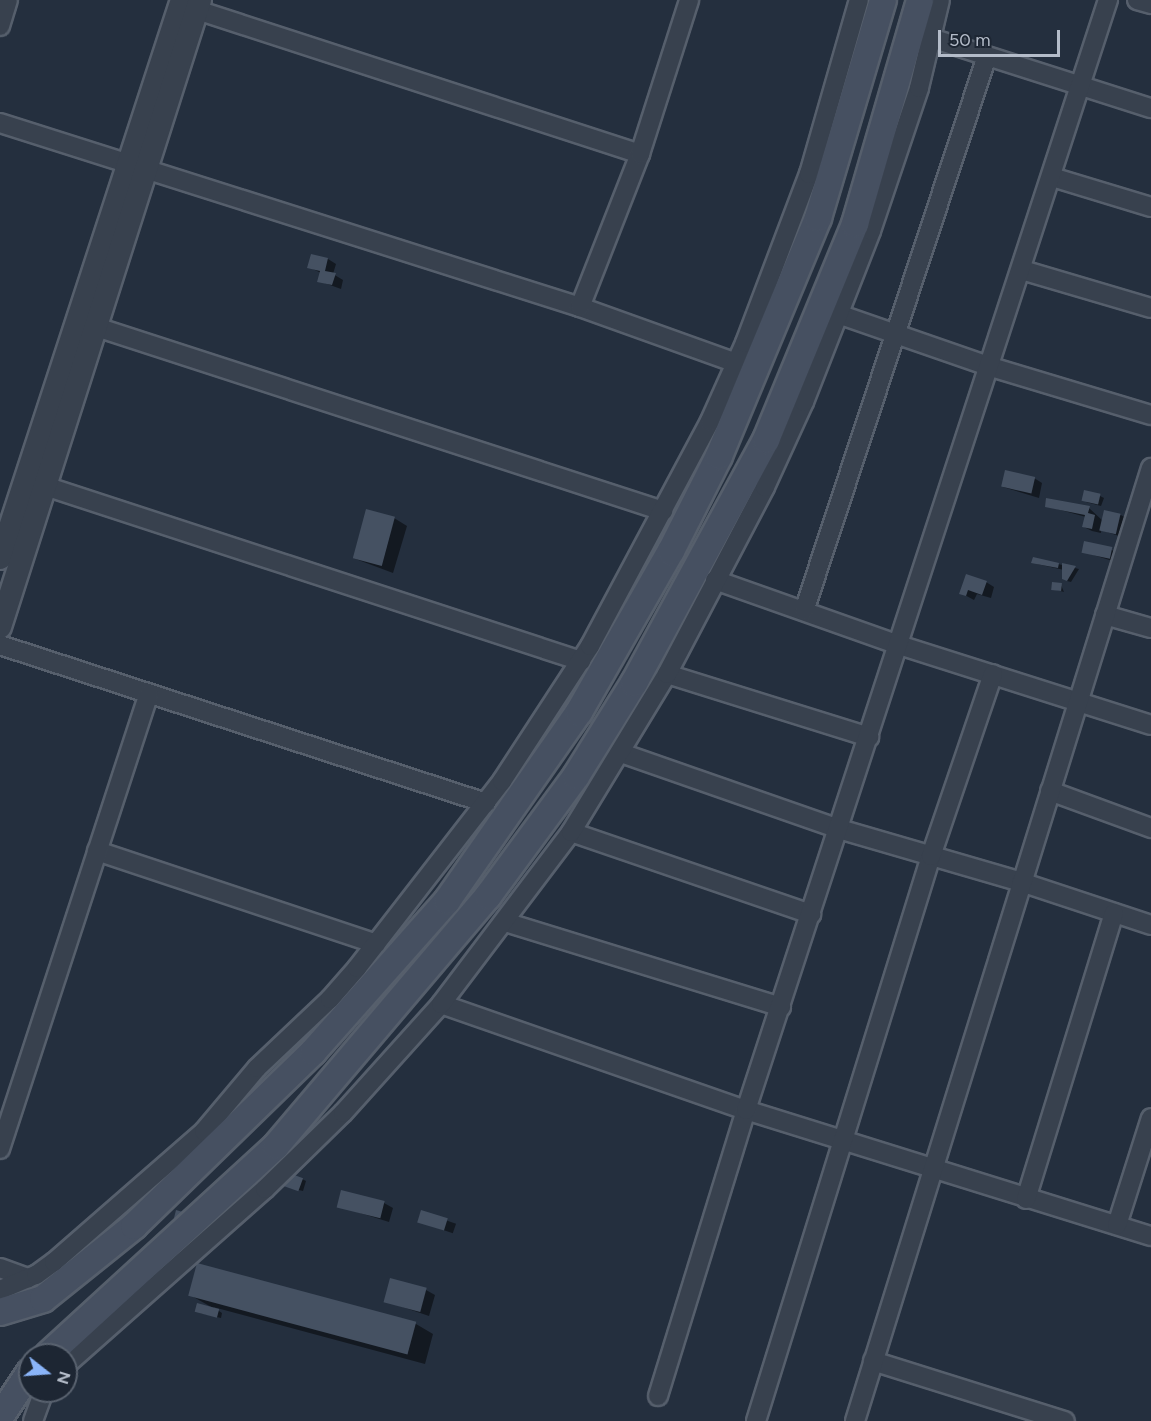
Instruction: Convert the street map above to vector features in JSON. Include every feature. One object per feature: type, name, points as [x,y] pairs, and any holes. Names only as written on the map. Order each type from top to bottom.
[{"type":"main road","points":[[0,1312],[43,1299],[134,1226],[313,1052],[447,901],[579,712],[671,551],[719,456],[818,218],[883,0]]},
{"type":"main road","points":[[61,1343],[276,1146],[488,896],[576,776],[634,683],[766,440],[855,224],[920,0]]},
{"type":"main road","points":[[3,1403],[18,1386]]},
{"type":"street","points":[[0,26],[8,0]]},
{"type":"street","points":[[580,307],[639,154],[689,0]]},
{"type":"street","points":[[3,1286],[28,1278],[54,1262],[204,1131],[257,1068],[330,999],[376,945],[486,803],[581,661],[663,511],[736,363],[809,174],[859,0]]},
{"type":"street","points":[[78,1354],[266,1189],[344,1113],[441,1005],[571,832],[667,674],[770,477],[838,314],[889,178],[931,38],[940,0]]},
{"type":"street","points":[[658,1396],[746,1110],[991,367],[1108,0]]},
{"type":"street","points":[[1137,0],[1151,4]]},
{"type":"street","points":[[0,558],[86,323],[136,167],[193,3],[639,154]]},
{"type":"street","points":[[931,38],[1151,108]]},
{"type":"street","points":[[804,611],[987,56]]},
{"type":"street","points":[[0,123],[580,307],[736,363]]},
{"type":"street","points":[[1052,177],[1151,207]]},
{"type":"street","points":[[1022,270],[1151,308]]},
{"type":"street","points":[[838,314],[991,367],[1151,415]]},
{"type":"street","points":[[86,323],[663,511]]},
{"type":"street","points":[[0,627],[45,486],[86,323]]},
{"type":"street","points":[[855,1421],[931,1169],[1105,615],[1143,524],[1151,468]]},
{"type":"street","points":[[45,486],[581,661]]},
{"type":"street","points":[[715,580],[899,645],[1151,725]]},
{"type":"street","points":[[1105,615],[1151,628]]},
{"type":"street","points":[[0,645],[486,803]]},
{"type":"street","points":[[667,674],[869,737]]},
{"type":"street","points":[[756,1421],[931,856],[993,674]]},
{"type":"street","points":[[0,1149],[148,694]]},
{"type":"street","points":[[621,753],[839,829],[1021,882],[1151,925]]},
{"type":"street","points":[[1050,791],[1151,828]]},
{"type":"street","points":[[571,832],[811,914]]},
{"type":"street","points":[[97,851],[376,945]]},
{"type":"street","points":[[1026,1199],[1114,913]]},
{"type":"street","points":[[505,922],[781,1007]]},
{"type":"street","points":[[441,1005],[746,1110],[1026,1199],[1151,1236]]},
{"type":"street","points":[[1117,1225],[1151,1118]]},
{"type":"street","points":[[0,1268],[28,1278]]},
{"type":"street","points":[[873,1361],[1065,1421]]},
{"type":"street","points":[[33,1421],[40,1403]]},
{"type":"building","points":[[311,254],[328,258],[325,271],[336,273],[332,285],[317,282],[320,271],[307,268]]},
{"type":"building","points":[[1005,470],[1035,477],[1031,494],[1001,487]]},
{"type":"building","points":[[1084,490],[1101,494],[1098,505],[1082,501]]},
{"type":"building","points":[[1046,498],[1090,506],[1088,513],[1095,515],[1092,529],[1082,527],[1085,515],[1045,507]]},
{"type":"building","points":[[366,509],[395,517],[382,566],[353,558]]},
{"type":"building","points":[[1104,510],[1121,514],[1116,534],[1099,530]]},
{"type":"building","points":[[1084,541],[1112,547],[1110,559],[1082,553]]},
{"type":"building","points":[[1033,557],[1059,563],[1058,568],[1031,563]]},
{"type":"building","points":[[1062,563],[1076,566],[1067,581],[1062,579]]},
{"type":"building","points":[[966,574],[987,581],[982,595],[968,590],[966,596],[959,594]]},
{"type":"building","points":[[1052,582],[1062,583],[1061,591],[1051,590]]},
{"type":"building","points":[[289,1173],[303,1178],[298,1191],[284,1186]]},
{"type":"building","points":[[341,1190],[385,1201],[380,1218],[337,1207]]},
{"type":"building","points":[[176,1210],[186,1213],[172,1226]]},
{"type":"building","points":[[421,1210],[448,1218],[444,1231],[417,1222]]},
{"type":"building","points":[[197,1263],[416,1322],[407,1355],[188,1296]]},
{"type":"building","points":[[390,1278],[427,1288],[420,1312],[384,1302]]},
{"type":"building","points":[[197,1303],[219,1309],[217,1318],[195,1312]]}]
